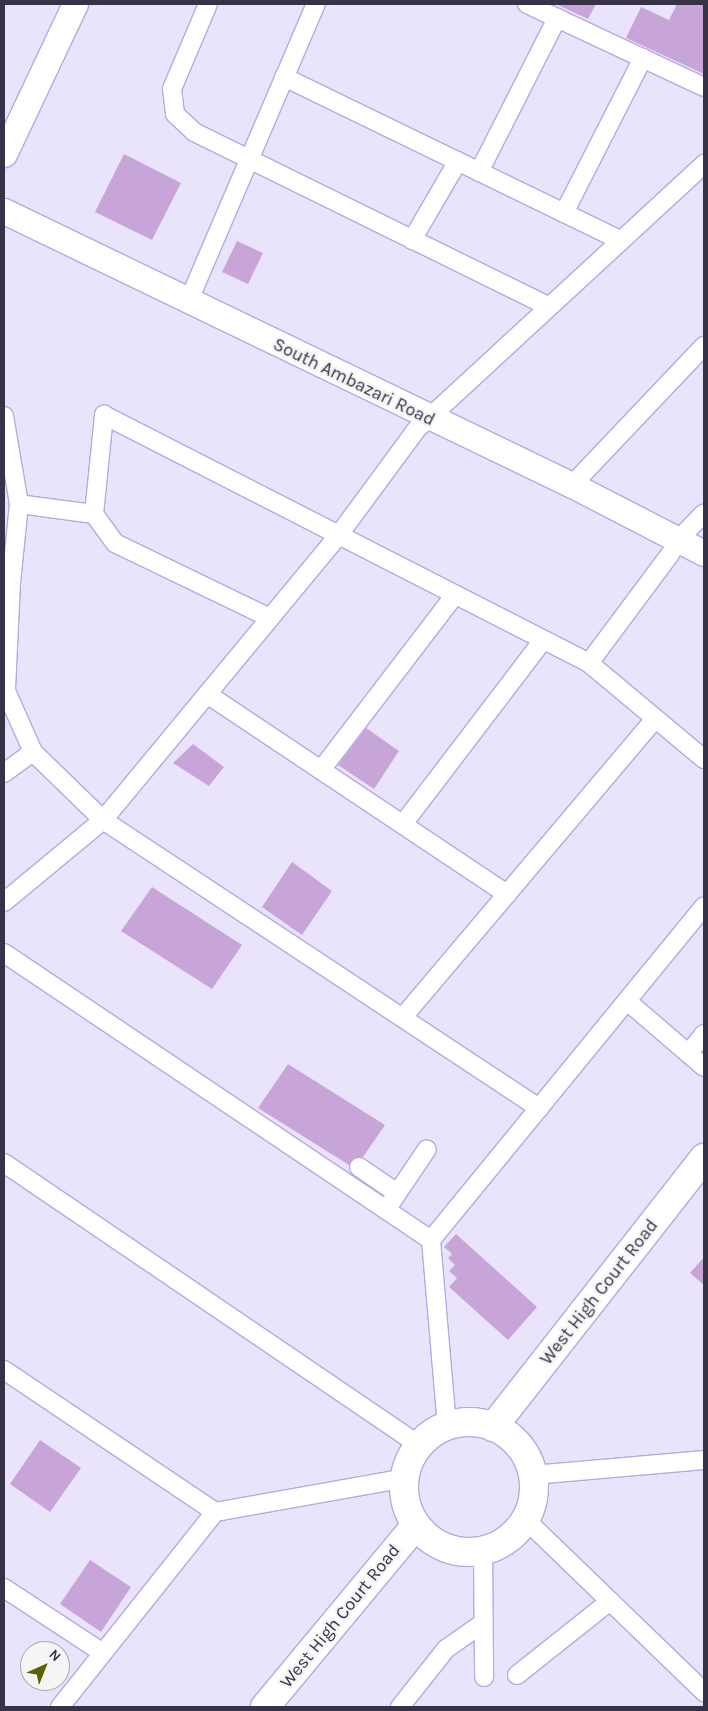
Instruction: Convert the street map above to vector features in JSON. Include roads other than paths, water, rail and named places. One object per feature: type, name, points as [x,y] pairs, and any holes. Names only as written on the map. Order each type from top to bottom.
[{"type":"main road","points":[[4,154],[75,4]]},
{"type":"main road","name":"South Ambazari Road","points":[[4,211],[189,300],[561,495],[674,546],[704,554]]},
{"type":"main road","name":"South Ambazari Road","points":[[4,230],[422,423],[572,485],[674,546],[704,570]]},
{"type":"main road","name":"West High Court Road","points":[[500,1431],[704,1158]]},
{"type":"main road","points":[[500,1431],[704,1186]]},
{"type":"main road","points":[[462,1422],[500,1431],[523,1452],[533,1475],[534,1490],[526,1520],[508,1540],[483,1551],[462,1552],[443,1547],[421,1530],[408,1510],[405,1478],[419,1445],[447,1426],[462,1422]]},
{"type":"main road","name":"West High Court Road","points":[[265,1707],[421,1530]]},
{"type":"main road","name":"West High Court Road","points":[[285,1707],[421,1530]]},
{"type":"street","points":[[208,4],[172,89],[175,114],[194,132],[249,157],[547,306]]},
{"type":"street","points":[[189,300],[316,4]]},
{"type":"street","points":[[527,4],[704,87]]},
{"type":"street","points":[[479,172],[557,18]]},
{"type":"street","points":[[564,213],[643,58]]},
{"type":"street","points":[[284,77],[620,240]]},
{"type":"street","points":[[412,240],[458,161]]},
{"type":"street","points":[[4,902],[103,820],[338,536],[422,423],[547,306],[704,164]]},
{"type":"street","points":[[572,485],[704,346]]},
{"type":"street","points":[[4,416],[19,504],[7,584],[5,691],[33,752],[103,820],[540,1108]]},
{"type":"street","points":[[270,618],[115,542],[94,514],[104,416],[589,664],[704,759]]},
{"type":"street","points":[[19,504],[94,514]]},
{"type":"street","points":[[589,664],[674,546],[704,513]]},
{"type":"street","points":[[321,770],[455,595]]},
{"type":"street","points":[[403,824],[543,640]]},
{"type":"street","points":[[207,694],[507,894]]},
{"type":"street","points":[[403,1018],[656,719]]},
{"type":"street","points":[[4,773],[33,752]]},
{"type":"street","points":[[447,1426],[431,1240],[704,907]]},
{"type":"street","points":[[4,953],[431,1240]]},
{"type":"street","points":[[627,1001],[704,1067]]},
{"type":"street","points":[[689,1053],[704,1034]]},
{"type":"street","points":[[386,1210],[427,1148]]},
{"type":"street","points":[[4,1163],[419,1445]]},
{"type":"street","points":[[359,1167],[397,1193]]},
{"type":"street","points":[[4,1370],[215,1512]]},
{"type":"street","points":[[533,1475],[704,1460]]},
{"type":"street","points":[[60,1707],[215,1512],[405,1478]]},
{"type":"street","points":[[526,1520],[704,1692]]},
{"type":"street","points":[[483,1551],[484,1677]]},
{"type":"street","points":[[4,1588],[103,1653]]},
{"type":"street","points":[[517,1675],[610,1602]]},
{"type":"street","points":[[400,1707],[446,1649],[483,1623]]}]
